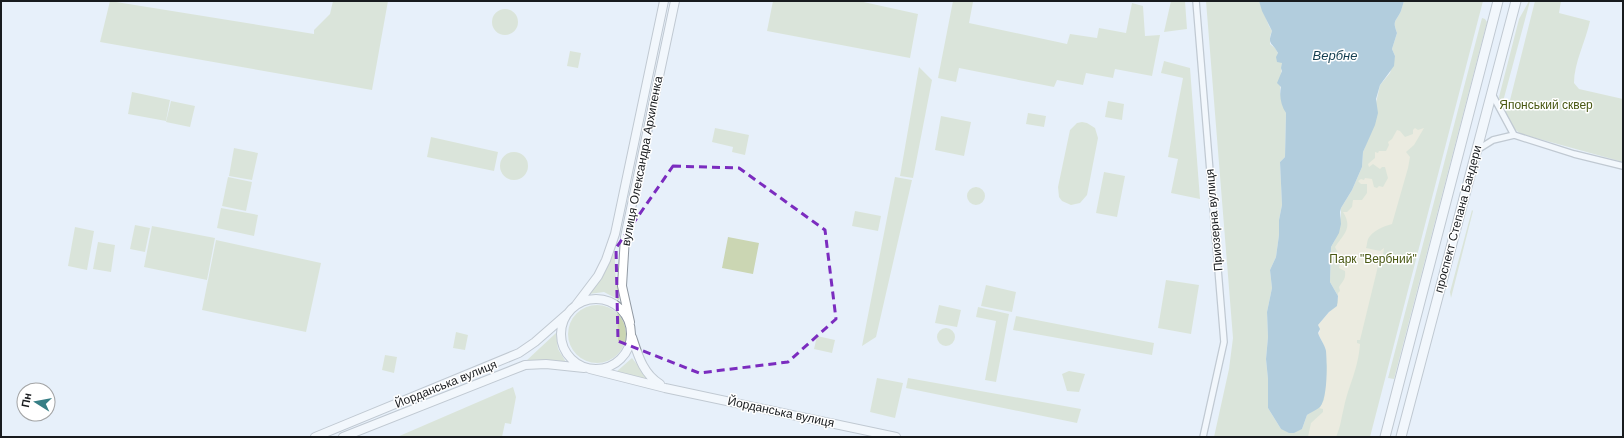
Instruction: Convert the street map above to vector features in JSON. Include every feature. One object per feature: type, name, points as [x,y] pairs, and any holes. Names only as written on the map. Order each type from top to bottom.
[{"type":"main road","name":"вулиця Олександра Архипенка","points":[[576,305],[598,276],[606,260],[615,234],[664,1]]},
{"type":"main road","name":"вулиця Олександра Архипенка","points":[[630,322],[622,286],[622,265],[625,237],[675,1]]},
{"type":"main road","name":"проспект Степана Бандери","points":[[1385,437],[1498,1]]},
{"type":"main road","name":"проспект Степана Бандери","points":[[1401,437],[1516,1]]},
{"type":"main road","points":[[591,299],[607,300],[621,309],[630,322],[632,335],[630,347],[619,362],[602,369],[587,369],[572,360],[567,355],[562,342],[562,327],[567,314],[576,305],[591,299]]},
{"type":"main road","name":"Йорданська вулиця","points":[[315,437],[519,354],[567,314]]},
{"type":"main road","name":"Йорданська вулиця","points":[[632,335],[643,367],[652,380],[665,388]]},
{"type":"main road","name":"Йорданська вулиця","points":[[343,437],[525,365],[546,364],[587,369],[665,388],[896,437]]},
{"type":"street","name":"Приозерна вулиця","points":[[1196,1],[1224,342],[1203,437]]},
{"type":"street","points":[[1492,94],[1514,135]]},
{"type":"street","points":[[1477,150],[1493,140],[1514,135],[1574,154],[1623,166]]},
{"type":"highlighted area","points":[[673,166],[739,168],[825,230],[836,319],[788,362],[699,373],[618,341],[616,248]]},
{"type":"green space","points":[[110,1],[314,34],[314,30],[330,14],[333,1],[388,1],[372,90],[100,42]]},
{"type":"green space","points":[[773,1],[859,1],[918,14],[910,58],[767,31]]},
{"type":"green space","points":[[953,1],[973,2],[969,23],[1067,44],[1070,34],[1097,38],[1099,28],[1126,33],[1132,3],[1143,6],[1145,36],[1160,35],[1152,76],[1115,69],[1113,78],[1086,73],[1083,85],[1057,80],[1054,87],[959,68],[956,82],[938,78]]},
{"type":"green space","points":[[1171,1],[1185,1],[1187,29],[1164,32]]},
{"type":"green space","name":"Парк \"Вербний\"","points":[[1206,1],[1259,1],[1272,31],[1270,36],[1270,44],[1276,49],[1282,63],[1280,92],[1286,113],[1285,157],[1280,162],[1282,205],[1279,220],[1279,235],[1276,257],[1270,270],[1272,288],[1267,312],[1268,337],[1266,359],[1268,408],[1281,429],[1302,429],[1307,415],[1311,412],[1338,296],[1330,282],[1331,247],[1335,240],[1341,216],[1341,208],[1352,190],[1362,167],[1363,152],[1368,139],[1380,85],[1390,73],[1395,56],[1392,49],[1397,33],[1395,21],[1401,11],[1404,1],[1483,1],[1370,437],[1214,437],[1229,369],[1233,338]]},
{"type":"green space","points":[[1529,1],[1501,109],[1499,97],[1519,19]]},
{"type":"green space","name":"Японський сквер","points":[[1535,1],[1561,1],[1559,13],[1590,21],[1578,60],[1574,83],[1579,89],[1623,99],[1623,162],[1521,134],[1513,128],[1504,114],[1508,108]]},
{"type":"green space","points":[[505,9],[514,13],[518,22],[514,31],[505,35],[496,31],[492,22],[496,13]]},
{"type":"green space","points":[[1482,18],[1487,22],[1394,379],[1388,378]]},
{"type":"green space","points":[[570,51],[581,53],[578,68],[567,66]]},
{"type":"green space","points":[[1164,61],[1190,68],[1200,199],[1171,193],[1178,159],[1168,157],[1183,78],[1161,73]]},
{"type":"green space","points":[[919,67],[932,80],[913,178],[900,176]]},
{"type":"green space","points":[[132,92],[170,100],[166,121],[128,114]]},
{"type":"green space","points":[[171,101],[195,106],[190,127],[166,122]]},
{"type":"green space","points":[[1108,101],[1124,104],[1122,120],[1105,117]]},
{"type":"green space","points":[[1028,113],[1046,116],[1044,127],[1026,124]]},
{"type":"green space","points":[[941,116],[971,122],[964,156],[935,150]]},
{"type":"green space","points":[[1082,122],[1095,128],[1098,138],[1087,195],[1080,203],[1071,205],[1062,201],[1059,197],[1058,187],[1070,130],[1077,123]]},
{"type":"green space","points":[[715,128],[749,135],[745,155],[732,152],[733,147],[712,142]]},
{"type":"green space","points":[[431,137],[498,152],[494,171],[427,157]]},
{"type":"green space","points":[[234,148],[258,153],[252,180],[229,176]]},
{"type":"green space","points":[[514,152],[524,156],[528,166],[524,176],[514,180],[504,176],[500,166],[504,156]]},
{"type":"green space","points":[[1104,172],[1125,176],[1117,217],[1096,213]]},
{"type":"green space","points":[[228,177],[252,182],[246,211],[222,206]]},
{"type":"green space","points":[[895,177],[912,180],[876,337],[862,346]]},
{"type":"green space","points":[[976,187],[982,190],[985,196],[982,202],[976,205],[970,202],[967,196],[970,190]]},
{"type":"green space","points":[[221,208],[258,215],[254,236],[217,228]]},
{"type":"green space","points":[[1472,210],[1473,211],[1451,298],[1450,292]]},
{"type":"green space","points":[[855,211],[881,216],[878,231],[852,226]]},
{"type":"green space","points":[[135,225],[150,228],[145,252],[130,249]]},
{"type":"green space","points":[[152,226],[215,238],[207,280],[144,267]]},
{"type":"green space","points":[[75,227],[94,231],[87,270],[68,266]]},
{"type":"green space","points":[[728,237],[759,243],[753,274],[722,268]]},
{"type":"green space","points":[[216,240],[321,263],[306,332],[202,310]]},
{"type":"green space","points":[[98,242],[115,245],[111,272],[93,269]]},
{"type":"green space","points":[[615,252],[615,270],[619,300],[604,292],[589,294]]},
{"type":"green space","points":[[1166,280],[1199,285],[1191,334],[1158,328]]},
{"type":"green space","points":[[986,285],[1016,292],[1012,312],[981,306]]},
{"type":"green space","points":[[597,305],[608,307],[621,318],[624,323],[626,334],[624,345],[613,358],[608,361],[597,363],[586,361],[573,350],[570,345],[568,334],[570,323],[581,310],[586,307]]},
{"type":"green space","points":[[939,305],[961,310],[957,327],[935,323]]},
{"type":"green space","points":[[978,307],[1009,314],[996,382],[985,380],[996,321],[976,317]]},
{"type":"green space","points":[[1016,316],[1154,343],[1152,355],[1013,330]]},
{"type":"green space","points":[[942,328],[950,328],[955,333],[953,344],[950,346],[942,346],[937,341],[937,333]]},
{"type":"green space","points":[[456,332],[468,335],[465,350],[453,348]]},
{"type":"green space","points":[[556,333],[558,349],[566,362],[551,360],[526,361]]},
{"type":"green space","points":[[817,336],[835,340],[832,353],[814,349]]},
{"type":"green space","points":[[385,355],[397,357],[394,373],[382,370]]},
{"type":"green space","points":[[632,358],[650,381],[615,373]]},
{"type":"green space","points":[[1069,371],[1085,374],[1079,392],[1067,391],[1062,374]]},
{"type":"green space","points":[[877,378],[903,383],[895,418],[870,412]]},
{"type":"green space","points":[[908,378],[1081,409],[1077,423],[906,388]]},
{"type":"green space","points":[[513,387],[516,397],[511,424],[505,423],[502,437],[397,437]]},
{"type":"sand","points":[[1415,128],[1418,130],[1424,128],[1414,145],[1406,152],[1410,157],[1408,168],[1392,224],[1375,231],[1368,240],[1366,248],[1380,251],[1384,248],[1383,255],[1380,256],[1378,262],[1360,340],[1357,340],[1357,343],[1360,344],[1359,353],[1338,433],[1336,437],[1308,437],[1311,423],[1323,412],[1323,409],[1319,408],[1324,400],[1327,366],[1325,359],[1326,350],[1318,333],[1320,332],[1318,325],[1338,303],[1338,293],[1340,291],[1339,287],[1345,276],[1345,271],[1339,268],[1340,264],[1337,257],[1338,253],[1335,247],[1346,231],[1347,227],[1346,218],[1343,212],[1347,212],[1352,207],[1353,200],[1362,200],[1367,193],[1367,184],[1361,184],[1358,181],[1361,179],[1364,180],[1365,178],[1372,179],[1374,187],[1377,188],[1379,186],[1383,187],[1388,178],[1385,167],[1380,169],[1373,164],[1369,167],[1368,164],[1375,158],[1375,152],[1378,153],[1379,151],[1386,151],[1389,145],[1388,142],[1392,139],[1397,130],[1400,131],[1405,137],[1413,134],[1413,130]]},
{"type":"water","name":"Вербне","points":[[1259,1],[1404,1],[1401,11],[1395,21],[1397,33],[1392,49],[1395,56],[1394,66],[1380,85],[1376,99],[1378,113],[1375,125],[1363,152],[1362,167],[1352,190],[1341,208],[1341,224],[1339,233],[1331,247],[1330,282],[1338,296],[1337,306],[1329,312],[1318,325],[1320,329],[1318,333],[1325,346],[1327,363],[1323,402],[1320,407],[1307,415],[1302,429],[1294,433],[1289,433],[1281,429],[1268,408],[1266,359],[1268,337],[1267,312],[1272,288],[1270,270],[1276,257],[1279,235],[1279,220],[1282,205],[1280,162],[1285,157],[1286,113],[1281,101],[1281,87],[1277,83],[1282,71],[1282,63],[1277,62],[1276,57],[1278,53],[1270,41],[1272,31],[1262,11]]}]
